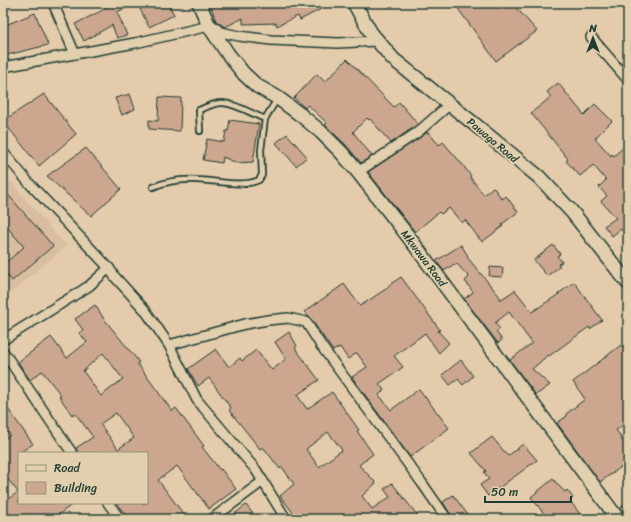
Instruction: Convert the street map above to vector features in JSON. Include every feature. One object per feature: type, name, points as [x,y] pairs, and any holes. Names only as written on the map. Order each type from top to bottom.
[{"type":"street","points":[[53,3],[76,54]]},
{"type":"street","name":"Mkwawa Road","points":[[199,3],[208,23],[228,54],[244,74],[257,86],[278,98],[321,132],[358,172],[408,236],[618,519]]},
{"type":"street","name":"Pawaga Road","points":[[354,3],[371,33],[393,59],[539,177],[572,212],[628,283]]},
{"type":"street","points":[[3,67],[136,43],[208,23],[221,32],[271,40],[338,43],[378,41]]},
{"type":"street","points":[[591,37],[628,80]]},
{"type":"street","points":[[358,172],[418,132],[450,104]]},
{"type":"street","points":[[3,152],[29,183],[109,268],[145,310],[169,345],[197,400],[256,470],[286,519]]},
{"type":"street","points":[[3,340],[89,286],[109,268]]},
{"type":"street","points":[[169,345],[245,324],[268,320],[288,318],[306,322],[322,348],[422,482],[447,519]]},
{"type":"street","points":[[3,351],[71,452]]},
{"type":"street","points":[[212,519],[263,481]]},
{"type":"street","points":[[109,504],[120,519]]},
{"type":"lane","points":[[153,187],[162,183],[177,181],[196,180],[248,184],[259,180],[262,175],[261,150],[265,119],[278,98]]},
{"type":"lane","points":[[200,131],[199,110],[213,104],[223,103],[265,119]]},
{"type":"shaded area","points":[[3,173],[66,246],[11,293],[3,284]]},
{"type":"building","points":[[111,3],[137,3],[117,12],[127,35],[117,38],[112,25],[84,41],[75,24],[101,11]]},
{"type":"building","points":[[137,3],[168,3],[174,15],[149,27]]},
{"type":"building","points":[[210,3],[318,3],[321,9],[300,20],[298,16],[277,26],[276,23],[243,24],[243,18],[225,27],[216,21]]},
{"type":"building","points":[[454,3],[512,3],[537,31],[496,61]]},
{"type":"building","points":[[35,13],[48,45],[3,56],[3,26]]},
{"type":"building","points":[[347,59],[394,107],[399,102],[418,124],[391,143],[370,119],[369,120],[367,118],[353,132],[372,156],[361,163],[345,144],[325,125],[327,123],[308,105],[305,108],[294,98],[317,74],[325,82]]},
{"type":"building","points":[[558,83],[584,115],[595,104],[612,121],[595,138],[611,156],[612,154],[614,156],[628,143],[628,238],[621,229],[612,236],[604,226],[616,218],[601,201],[607,196],[599,187],[606,180],[593,165],[580,176],[566,161],[568,159],[531,113],[551,97],[547,92]]},
{"type":"building","points":[[44,94],[76,134],[39,166],[3,121]]},
{"type":"building","points":[[130,94],[135,109],[122,115],[115,98]]},
{"type":"building","points":[[159,97],[181,98],[180,131],[149,129],[149,120],[158,121]]},
{"type":"building","points":[[230,120],[259,124],[253,162],[237,163],[223,157],[222,163],[203,160],[207,139],[224,142]]},
{"type":"building","points":[[428,132],[439,145],[443,142],[462,164],[484,195],[493,187],[502,199],[506,196],[518,212],[482,242],[465,220],[462,223],[449,208],[441,214],[439,212],[415,232],[368,172]]},
{"type":"building","points":[[287,134],[307,157],[296,166],[276,143]]},
{"type":"building","points":[[86,148],[121,189],[91,216],[47,176]]},
{"type":"building","points":[[3,189],[53,246],[12,281],[3,270],[3,265],[24,247],[3,222]]},
{"type":"building","points":[[461,245],[468,256],[467,257],[500,297],[500,300],[515,290],[532,312],[574,282],[602,320],[590,329],[589,327],[549,356],[548,355],[532,369],[550,385],[536,395],[510,360],[532,343],[509,312],[495,323],[500,329],[496,332],[502,340],[498,343],[464,299],[473,292],[465,281],[469,277],[457,264],[454,264],[444,271],[436,261]]},
{"type":"building","points":[[553,245],[560,254],[557,256],[562,262],[558,264],[560,266],[547,276],[534,260]]},
{"type":"building","points":[[490,267],[503,268],[502,277],[489,276]]},
{"type":"building","points":[[401,277],[440,330],[438,331],[449,343],[439,353],[425,333],[394,356],[403,367],[379,384],[384,390],[379,395],[391,410],[419,389],[449,428],[410,457],[352,377],[367,367],[357,353],[348,359],[340,347],[333,351],[311,319],[304,312],[344,284],[360,306],[389,287],[388,286]]},
{"type":"building","points":[[95,305],[104,319],[139,362],[137,363],[172,411],[176,408],[204,446],[202,447],[236,489],[209,509],[177,466],[158,480],[187,519],[129,519],[117,504],[148,504],[148,452],[78,452],[76,448],[93,437],[75,413],[72,415],[59,396],[61,395],[42,371],[30,380],[18,362],[51,337],[67,358],[87,342],[79,333],[83,330],[75,319]],"holes":[[[103,353],[123,379],[101,396],[83,371]],[[116,413],[134,438],[118,449],[100,424]]]},
{"type":"building","points":[[289,332],[297,346],[295,348],[319,380],[297,395],[307,409],[332,392],[359,430],[357,431],[373,454],[359,465],[376,483],[362,496],[372,509],[390,497],[384,489],[392,483],[418,516],[414,519],[298,519],[280,496],[294,484],[282,467],[280,469],[263,447],[260,449],[229,410],[231,408],[209,378],[198,386],[188,369],[216,349],[229,367],[240,358],[242,361],[256,350],[272,370],[286,359],[275,342]],"holes":[[[328,432],[342,450],[319,467],[306,449]]]},
{"type":"building","points":[[621,345],[628,354],[628,422],[616,430],[628,449],[628,462],[600,482],[557,423],[585,399],[573,382]]},
{"type":"building","points":[[461,360],[473,376],[463,385],[458,379],[450,385],[442,375]]},
{"type":"building","points":[[3,402],[33,444],[21,452],[18,452],[18,492],[3,473],[3,440],[10,435],[3,425]]},
{"type":"building","points":[[492,437],[508,456],[523,444],[537,460],[488,496],[480,485],[489,479],[484,472],[486,471],[471,453]]},
{"type":"building","points":[[553,479],[565,492],[567,490],[573,498],[570,501],[584,519],[548,519],[531,497]]},
{"type":"building","points":[[18,492],[18,504],[73,504],[53,519],[28,519],[25,514],[17,519],[3,519],[3,503]]},
{"type":"building","points":[[453,495],[468,515],[462,519],[453,519],[443,502]]},
{"type":"building","points":[[628,502],[628,519],[626,519],[620,508]]},
{"type":"building","points":[[246,505],[257,519],[228,519]]}]
